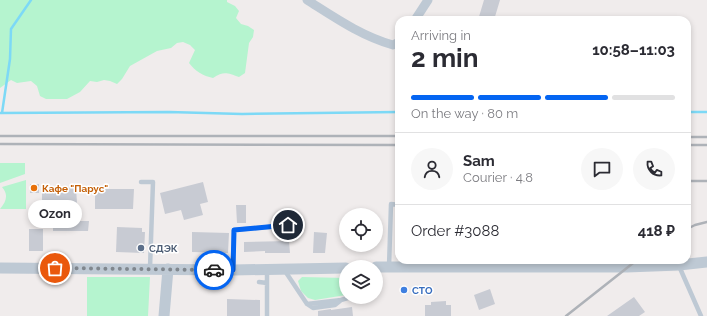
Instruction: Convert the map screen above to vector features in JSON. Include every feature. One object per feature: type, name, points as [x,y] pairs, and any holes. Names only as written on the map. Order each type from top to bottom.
[{"type":"street","points":[[307,0],[375,40],[395,44]]},
{"type":"street","points":[[418,16],[428,0]]},
{"type":"street","points":[[691,263],[707,262]]},
{"type":"street","points":[[383,268],[627,267],[679,264]]},
{"type":"street","points":[[0,268],[150,270],[339,268]]},
{"type":"street","points":[[164,316],[168,269]]},
{"type":"lane","points":[[141,182],[153,182],[150,270]]},
{"type":"lane","points":[[389,267],[391,204],[395,204]]},
{"type":"lane","points":[[233,270],[234,230],[302,224]]},
{"type":"lane","points":[[679,264],[701,316]]},
{"type":"lane","points":[[284,269],[307,304],[339,300]]},
{"type":"lane","points":[[267,270],[267,316]]},
{"type":"lane","points":[[259,282],[267,283]]},
{"type":"green space","points":[[0,0],[227,0],[227,2],[235,6],[239,11],[236,18],[241,24],[254,30],[253,37],[249,43],[245,73],[239,77],[226,73],[220,74],[213,78],[200,73],[189,63],[195,50],[190,45],[183,42],[177,43],[171,48],[157,51],[130,66],[117,84],[104,80],[97,82],[90,81],[80,92],[67,99],[46,99],[40,96],[37,86],[31,81],[17,83],[11,80],[0,88]]},
{"type":"green space","points":[[0,163],[25,163],[25,174],[0,183]]},
{"type":"green space","points":[[26,180],[26,209],[0,209],[6,198],[2,187]]},
{"type":"green space","points":[[87,277],[150,277],[148,316],[87,316]]},
{"type":"green space","points":[[302,277],[339,278],[339,296],[315,300],[308,298],[301,291],[298,281]]},
{"type":"building","points":[[484,0],[500,0],[495,16],[479,16]]},
{"type":"building","points":[[203,182],[208,202],[200,204],[203,215],[184,220],[181,210],[165,214],[160,193]]},
{"type":"building","name":"Кафе \"Парус\"","points":[[30,184],[39,184],[39,193],[30,193]]},
{"type":"building","points":[[76,187],[77,203],[73,203],[73,221],[89,221],[88,231],[53,231],[53,210],[42,210],[42,188]]},
{"type":"building","points":[[95,189],[134,189],[133,209],[95,209]]},
{"type":"building","points":[[236,205],[246,205],[246,223],[237,223]]},
{"type":"building","points":[[117,227],[142,228],[142,232],[145,232],[144,253],[116,252]]},
{"type":"building","points":[[29,229],[43,229],[43,251],[29,251]]},
{"type":"building","points":[[192,232],[229,233],[228,253],[192,252]]},
{"type":"building","points":[[314,232],[327,233],[325,253],[313,253]]},
{"type":"building","points":[[289,241],[290,253],[265,253],[265,251],[244,252],[244,242]]},
{"type":"building","points":[[490,289],[495,304],[479,310],[474,295]]},
{"type":"building","points":[[634,297],[645,312],[639,316],[607,316]]},
{"type":"building","points":[[227,299],[260,300],[260,316],[227,316]]},
{"type":"building","points":[[446,301],[446,305],[451,305],[451,316],[425,316],[425,305],[431,305],[431,302]]},
{"type":"building","points":[[352,307],[353,316],[318,316],[318,311]]},
{"type":"waterway","points":[[2,113],[10,59],[11,29],[31,0]]},
{"type":"waterway","points":[[0,113],[169,112],[242,114],[395,112]]},
{"type":"waterway","points":[[691,112],[707,112]]},
{"type":"railway","points":[[0,136],[395,136]]},
{"type":"railway","points":[[691,137],[707,137]]},
{"type":"railway","points":[[0,144],[395,145]]},
{"type":"railway","points":[[691,145],[707,145]]},
{"type":"railway","points":[[691,181],[707,181]]},
{"type":"railway","points":[[691,227],[707,222]]},
{"type":"railway","points":[[566,316],[632,264]]},
{"type":"way so far","points":[[55,268],[214,270]]},
{"type":"place","name":"Кафе \"Парус\"","points":[[34,188]]},
{"type":"place","name":"СДЭК","points":[[141,248]]},
{"type":"place","name":"Ozon","points":[[55,268]]},
{"type":"place","name":"СТО","points":[[404,290]]},
{"type":"route","points":[[214,270],[233,270],[234,230],[288,225]]}]
